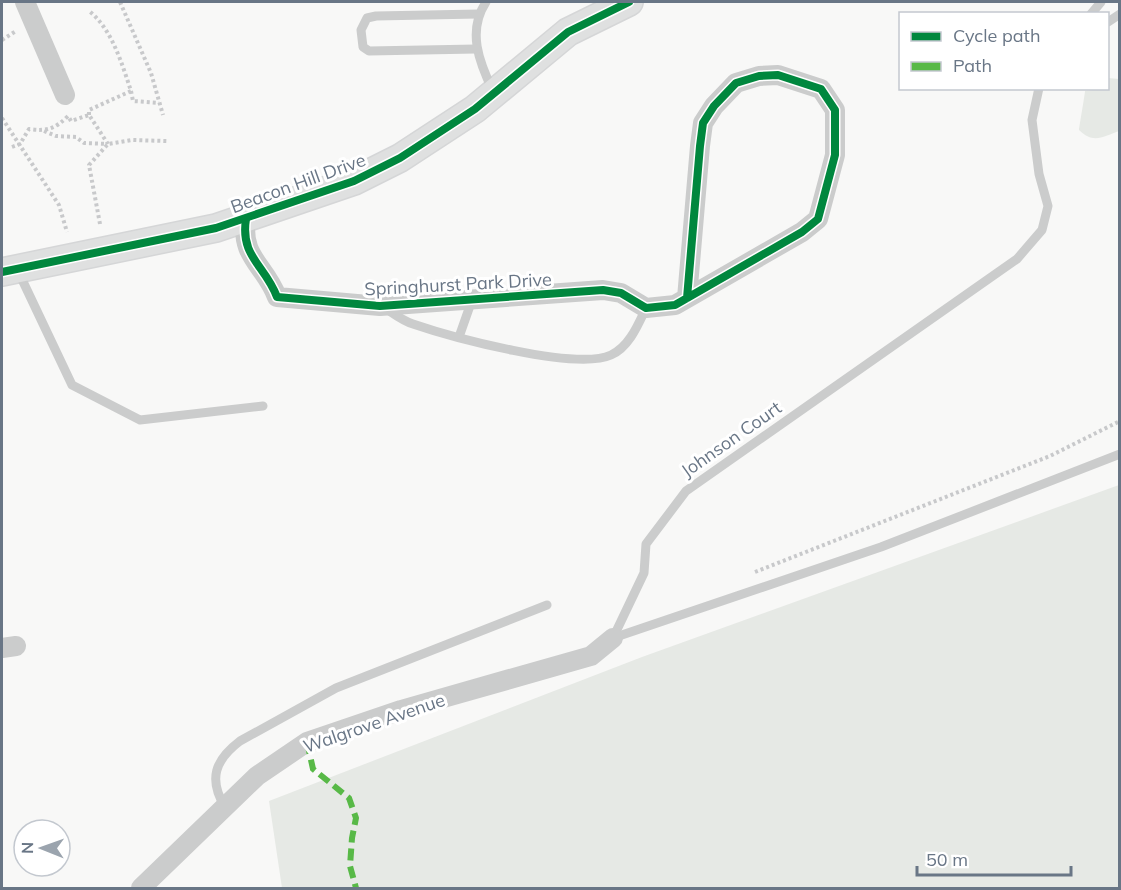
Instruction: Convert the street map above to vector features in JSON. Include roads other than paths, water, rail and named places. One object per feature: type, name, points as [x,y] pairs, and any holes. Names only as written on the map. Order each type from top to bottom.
[{"type":"street","points":[[25,2],[65,95]]},
{"type":"street","name":"Beacon Hill Drive","points":[[9,270],[216,228],[354,181],[400,158],[494,93],[568,32],[629,2]]},
{"type":"street","points":[[646,308],[675,305],[802,232],[818,219],[831,176],[835,144],[835,110],[821,89],[778,75],[759,76],[736,83],[714,106],[703,123],[699,146],[687,298]]},
{"type":"street","name":"Springhurst Park Drive","points":[[246,219],[243,237],[258,266],[271,279],[277,297],[380,306],[603,291],[621,293],[646,308]]},
{"type":"street","name":"Walgrove Avenue","points":[[141,888],[257,776],[307,741],[401,710],[591,656],[613,638]]},
{"type":"lane","points":[[486,2],[478,14],[476,49],[494,93]]},
{"type":"lane","points":[[476,49],[369,51],[363,47],[361,30],[367,18],[376,16],[478,14]]},
{"type":"lane","name":"Johnson Court","points":[[613,638],[644,573],[646,544],[686,491],[1017,259],[1042,230],[1048,206],[1039,174],[1032,120],[1039,90]]},
{"type":"lane","points":[[9,270],[72,385],[140,420],[263,406]]},
{"type":"lane","points":[[459,337],[473,298]]},
{"type":"lane","points":[[380,306],[410,323],[459,337],[510,349],[581,359],[611,355],[634,335],[646,308]]},
{"type":"lane","points":[[613,638],[881,547],[1119,454]]},
{"type":"lane","points":[[225,807],[218,795],[217,767],[227,752],[240,741],[336,688],[547,605]]}]
